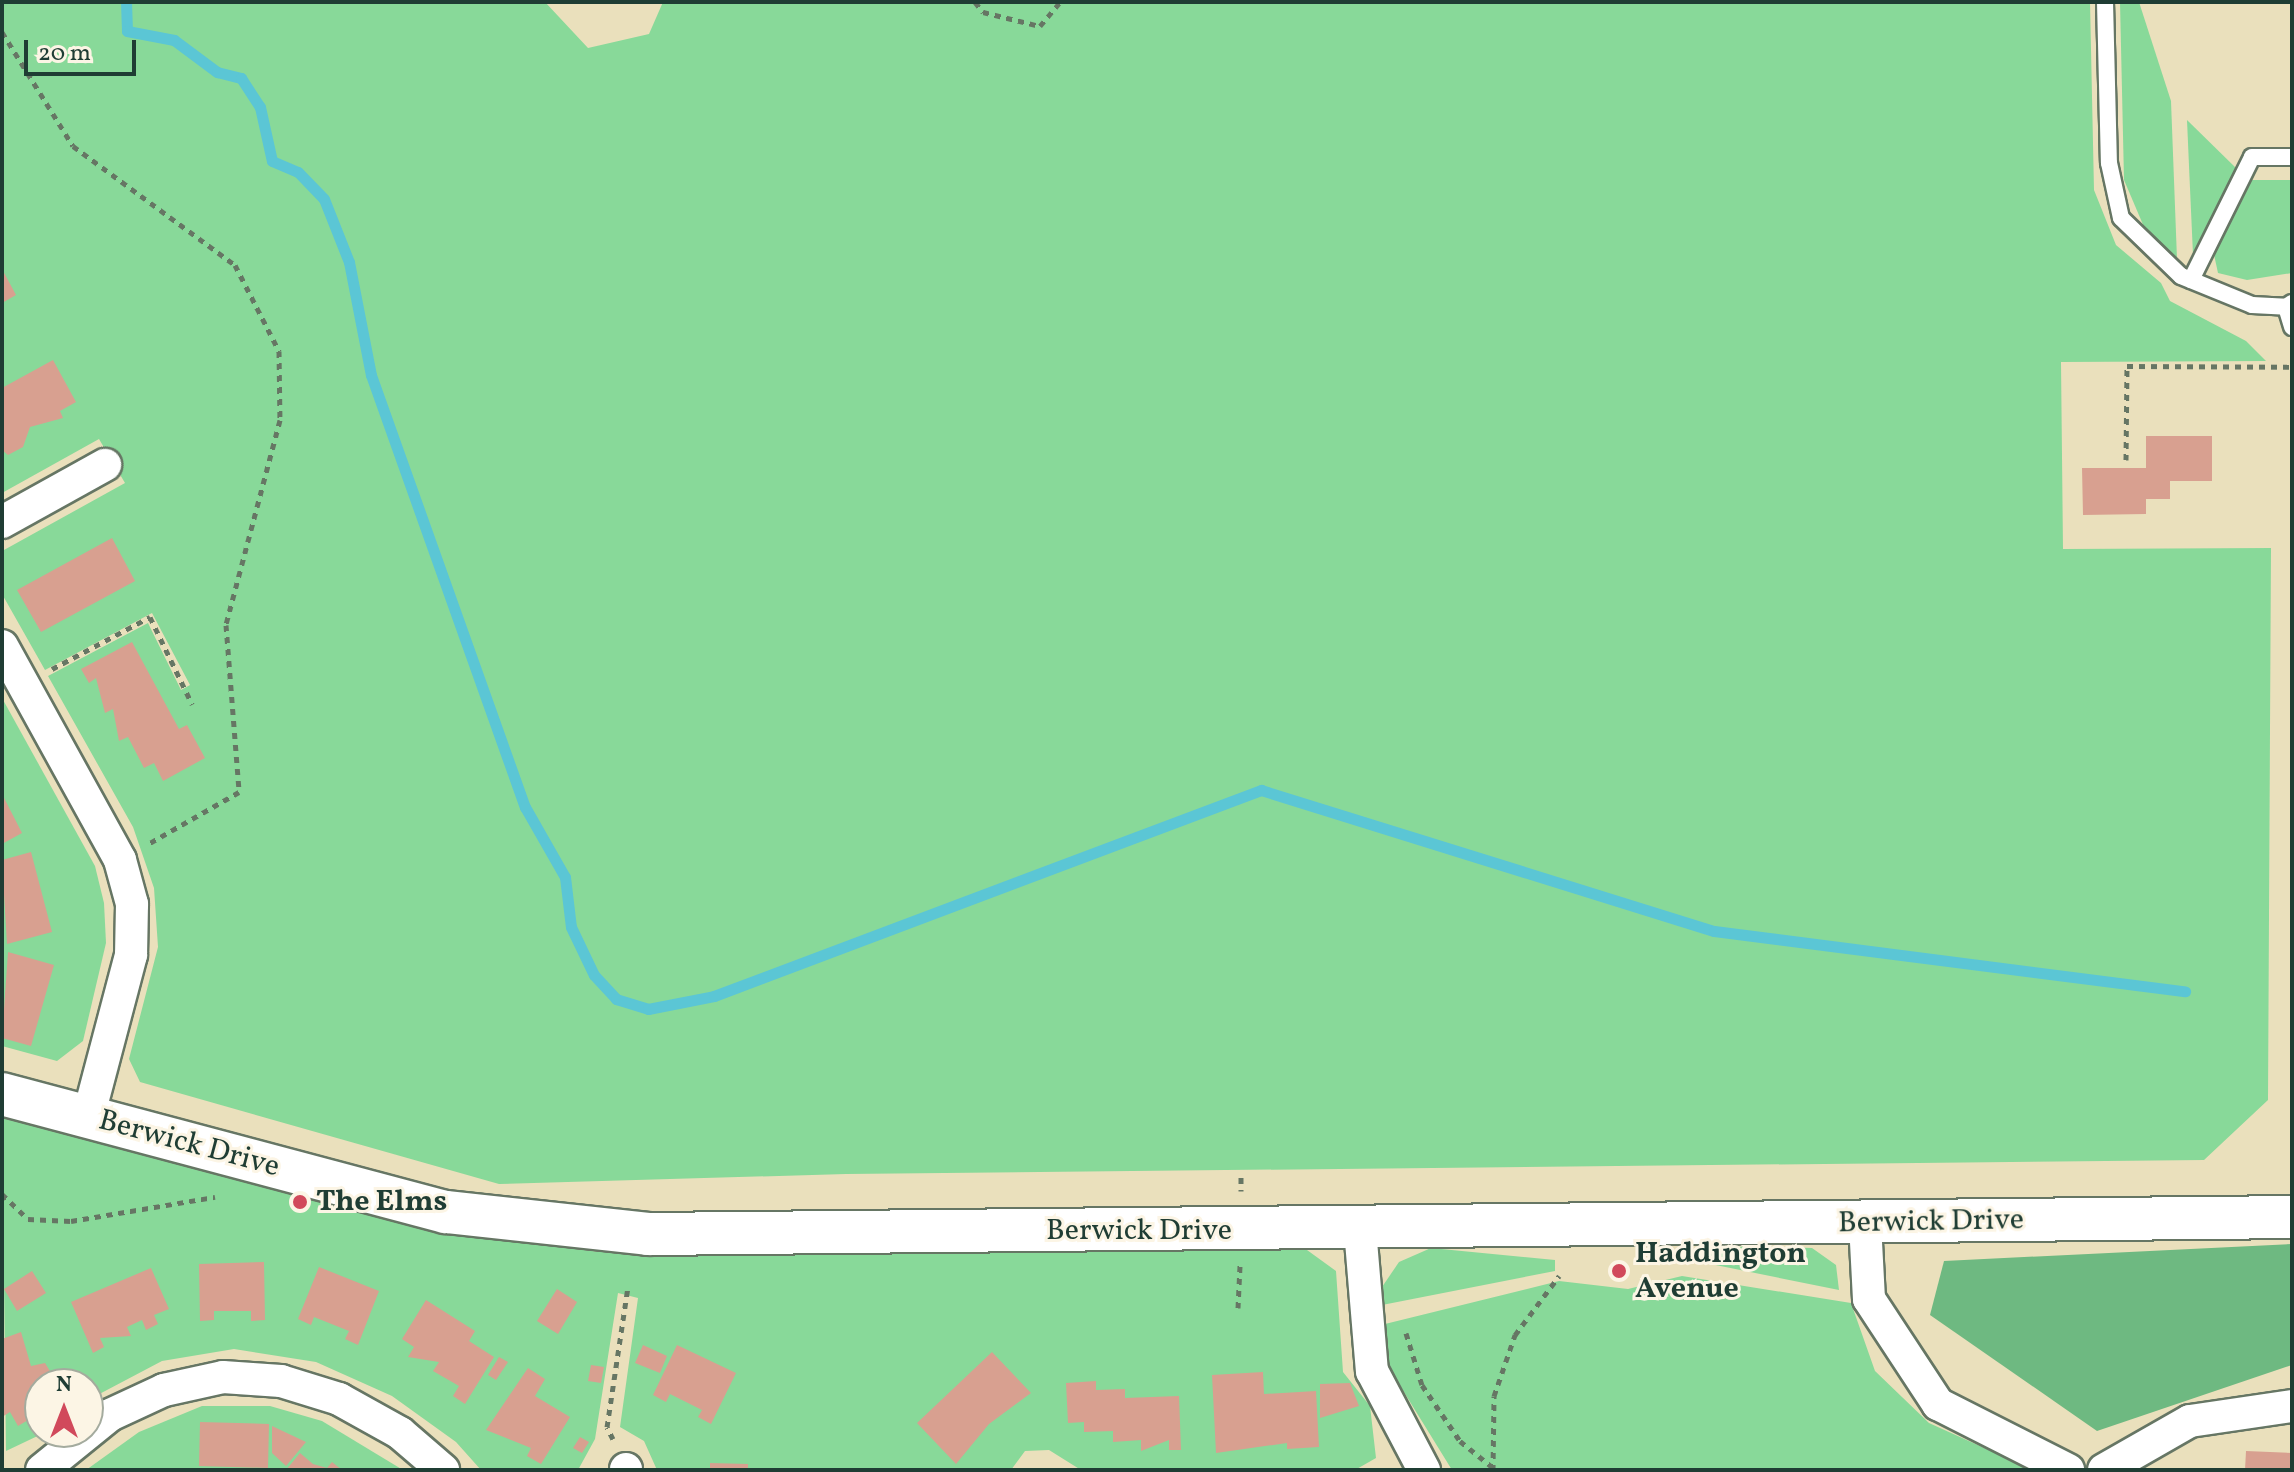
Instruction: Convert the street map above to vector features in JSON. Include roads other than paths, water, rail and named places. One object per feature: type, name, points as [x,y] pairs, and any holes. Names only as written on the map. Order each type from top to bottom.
[{"type":"street","points":[[2,522],[105,465]]},
{"type":"street","points":[[2,646],[120,860],[132,904],[131,955],[88,1118]]},
{"type":"street","name":"Berwick Drive","points":[[2,1094],[446,1212],[546,1227],[648,1234],[2292,1217]]},
{"type":"street","points":[[1865,1223],[1869,1299],[1938,1404],[2068,1470]]},
{"type":"street","points":[[1360,1229],[1372,1371],[1424,1470]]},
{"type":"street","points":[[42,1470],[110,1415],[164,1390],[223,1377],[281,1381],[339,1399],[400,1433],[443,1470]]},
{"type":"street","points":[[2104,1470],[2190,1421],[2292,1406]]},
{"type":"lane","points":[[2105,2],[2112,191],[2133,236],[2191,280],[2252,305],[2289,305],[2292,327]]},
{"type":"lane","points":[[2191,280],[2252,157],[2292,157]]},
{"type":"waterway","points":[[126,2],[127,31],[174,40],[217,72],[241,78],[260,107],[272,161],[298,172],[324,199],[349,262],[371,375],[525,807],[565,877],[571,927],[594,975],[616,999],[648,1009],[714,996],[1261,790],[1714,931],[2185,991]]},
{"type":"place","name":"The Elms","points":[[300,1202]]},
{"type":"place","name":"Haddington Avenue","points":[[1619,1271]]}]
